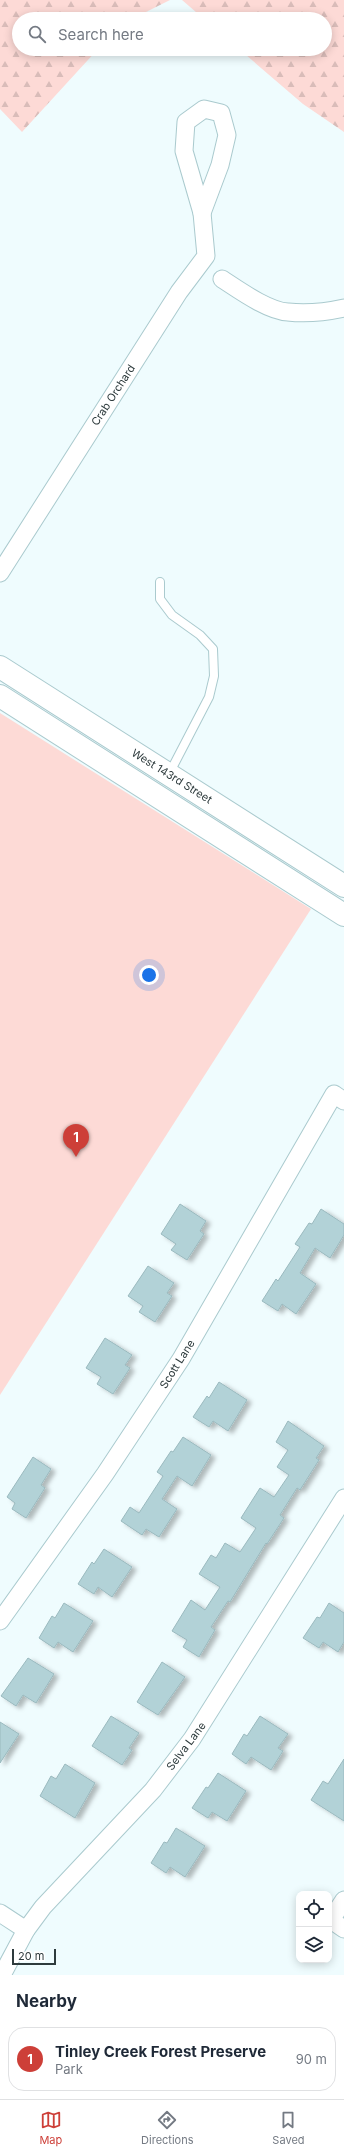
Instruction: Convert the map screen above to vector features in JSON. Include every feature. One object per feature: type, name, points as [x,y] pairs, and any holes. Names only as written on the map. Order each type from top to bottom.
[{"type":"main road","name":"West 143rd Street","points":[[0,667],[344,886]]},
{"type":"main road","points":[[0,696],[344,915]]},
{"type":"street","name":"Crab Orchard","points":[[0,573],[179,292],[206,256],[202,213],[184,151],[186,122],[204,109],[221,113],[227,135],[220,165],[202,213]]},
{"type":"street","points":[[222,279],[256,300],[287,312],[329,311],[344,308]]},
{"type":"street","name":"Scott Lane","points":[[0,1621],[105,1474],[181,1359],[339,1098]]},
{"type":"street","name":"Selva Lane","points":[[2,1975],[26,1930],[43,1907],[148,1796],[192,1739],[344,1498]]},
{"type":"street","points":[[338,1925],[344,1900]]},
{"type":"street","points":[[0,1913],[26,1930]]},
{"type":"lane","points":[[160,582],[160,599],[172,614],[200,634],[213,650],[214,663],[214,676],[209,697],[169,774]]},
{"type":"green space","points":[[0,0],[170,0],[146,12],[12,12],[12,56],[92,56],[22,132],[0,109]]},
{"type":"green space","points":[[182,0],[344,0],[344,132],[303,104],[247,56],[332,56],[332,12],[196,12]]},
{"type":"green space","points":[[0,713],[311,909],[0,1395]]},
{"type":"building","points":[[180,1204],[206,1221],[200,1231],[204,1234],[187,1260],[171,1250],[176,1244],[161,1234]]},
{"type":"building","points":[[321,1209],[344,1224],[344,1235],[330,1258],[315,1248],[300,1273],[316,1284],[296,1314],[282,1304],[278,1311],[262,1301],[276,1279],[278,1281],[300,1247],[295,1244],[309,1223],[312,1224]]},
{"type":"building","points":[[148,1266],[174,1283],[167,1293],[172,1296],[155,1322],[139,1312],[143,1306],[128,1296]]},
{"type":"building","points":[[105,1338],[132,1355],[125,1365],[130,1368],[113,1394],[97,1384],[101,1377],[86,1368]]},
{"type":"building","points":[[219,1382],[247,1400],[228,1431],[213,1421],[209,1427],[193,1417],[207,1396],[209,1398]]},
{"type":"building","points":[[288,1421],[324,1446],[316,1458],[319,1460],[300,1490],[297,1488],[280,1515],[284,1518],[267,1544],[266,1543],[230,1602],[228,1601],[211,1627],[215,1630],[199,1657],[183,1647],[187,1640],[172,1631],[191,1600],[205,1610],[220,1587],[199,1574],[211,1555],[216,1558],[225,1543],[240,1552],[256,1528],[241,1518],[260,1488],[274,1497],[289,1475],[277,1467],[288,1450],[276,1442]]},
{"type":"building","points":[[183,1437],[211,1455],[192,1486],[177,1476],[162,1499],[177,1509],[159,1537],[146,1529],[142,1535],[121,1521],[130,1507],[139,1513],[163,1476],[157,1472],[171,1451],[173,1452]]},
{"type":"building","points":[[33,1457],[51,1469],[41,1485],[45,1488],[26,1518],[12,1509],[15,1503],[7,1497]]},
{"type":"building","points":[[104,1549],[132,1567],[112,1597],[98,1587],[94,1594],[78,1584],[92,1562],[94,1564]]},
{"type":"building","points":[[64,1603],[93,1621],[73,1652],[58,1642],[54,1648],[39,1638],[52,1616],[55,1618]]},
{"type":"building","points":[[329,1603],[344,1613],[344,1642],[338,1652],[323,1642],[319,1648],[303,1638],[317,1617],[320,1618]]},
{"type":"building","points":[[28,1658],[54,1674],[36,1703],[23,1695],[16,1706],[1,1696]]},
{"type":"building","points":[[162,1662],[185,1677],[158,1715],[137,1702]]},
{"type":"building","points":[[111,1716],[139,1733],[129,1748],[132,1750],[122,1765],[92,1746]]},
{"type":"building","points":[[260,1716],[288,1734],[278,1748],[283,1751],[271,1770],[251,1757],[246,1764],[232,1754],[244,1734],[247,1736]]},
{"type":"building","points":[[0,1722],[19,1734],[0,1763]]},
{"type":"building","points":[[344,1759],[344,1821],[311,1800],[323,1781],[328,1784]]},
{"type":"building","points":[[65,1764],[95,1783],[75,1818],[40,1796],[51,1776],[56,1779]]},
{"type":"building","points":[[218,1773],[246,1791],[227,1821],[212,1812],[208,1818],[192,1808],[206,1787],[208,1788]]},
{"type":"building","points":[[176,1828],[205,1846],[185,1877],[170,1867],[166,1873],[151,1863],[164,1842],[167,1843]]},
{"type":"place","name":"Tinley Creek Forest Preserve","points":[[76,1157]]}]
